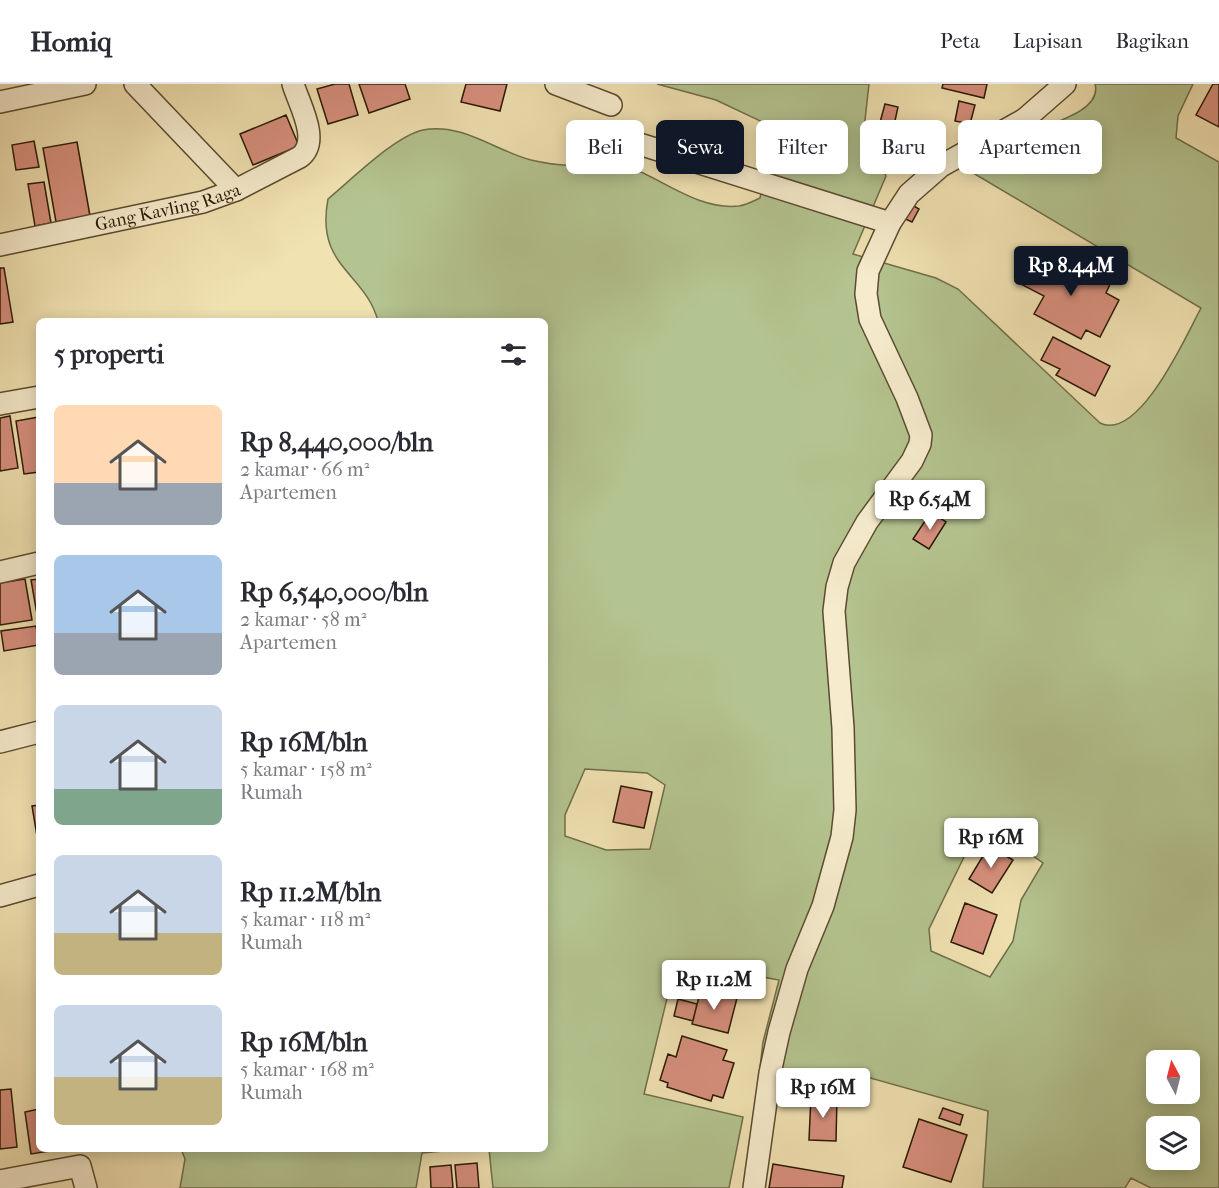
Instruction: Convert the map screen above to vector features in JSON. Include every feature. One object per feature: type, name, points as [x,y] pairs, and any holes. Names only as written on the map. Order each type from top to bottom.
[{"type":"street","points":[[0,102],[86,84]]},
{"type":"street","points":[[135,84],[236,190]]},
{"type":"street","name":"Gang Kavling Raga","points":[[0,245],[203,202],[236,190],[306,152],[308,132],[293,84]]},
{"type":"street","points":[[556,84],[611,105]]},
{"type":"street","points":[[754,1188],[770,1073],[779,1032],[797,969],[823,906],[842,837],[845,810],[843,728],[834,611],[837,587],[844,563],[855,542],[867,522],[912,462],[920,444],[921,435],[911,407],[870,318],[866,294],[868,272],[890,223],[909,194],[941,166],[1025,119],[1065,84]]},
{"type":"street","points":[[644,145],[890,223]]},
{"type":"street","points":[[0,404],[36,398]]},
{"type":"street","points":[[0,572],[36,564]]},
{"type":"street","points":[[0,742],[36,733]]},
{"type":"street","points":[[0,896],[36,886]]},
{"type":"street","points":[[0,1181],[84,1158],[86,1188]]},
{"type":"green space","points":[[657,84],[869,84],[865,120],[860,120],[860,174],[885,174],[886,176],[853,254],[936,278],[958,289],[1100,423],[1115,425],[1130,417],[1160,383],[1201,308],[975,174],[1102,174],[1102,120],[1062,120],[1090,103],[1095,94],[1095,84],[1193,84],[1178,116],[1176,138],[1219,162],[1219,1188],[1151,1188],[1131,1178],[1125,1188],[983,1188],[988,1111],[867,1077],[855,1094],[808,1088],[780,1094],[759,1076],[763,1042],[779,980],[676,961],[644,1094],[743,1117],[729,1188],[493,1188],[489,1152],[548,1152],[548,318],[377,318],[372,304],[343,267],[328,240],[326,222],[328,199],[387,149],[412,134],[437,129],[465,134],[531,160],[566,165],[566,174],[644,174],[691,197],[723,206],[742,205],[760,198],[765,174],[848,174],[848,120],[758,120],[716,100]],"holes":[[[585,769],[647,773],[665,785],[650,849],[606,850],[565,836],[565,815]],[[982,820],[1043,863],[1021,900],[1013,941],[990,977],[931,951],[929,929]]]},
{"type":"green space","points":[[182,1152],[433,1152],[422,1153],[416,1188],[180,1188],[185,1159]]},
{"type":"building","points":[[335,84],[349,84],[358,115],[328,124],[317,89]]},
{"type":"building","points":[[359,84],[405,84],[410,99],[369,113]]},
{"type":"building","points":[[466,84],[507,84],[500,111],[461,102]]},
{"type":"building","points":[[943,84],[987,84],[984,98],[942,88]]},
{"type":"building","points":[[1213,84],[1219,84],[1219,127],[1196,115]]},
{"type":"building","points":[[959,101],[975,105],[971,120],[955,121]]},
{"type":"building","points":[[885,104],[898,107],[895,120],[881,120]]},
{"type":"building","points":[[286,115],[299,146],[253,165],[240,134]]},
{"type":"building","points":[[34,141],[39,167],[16,170],[12,145]]},
{"type":"building","points":[[77,142],[90,216],[56,222],[43,148]]},
{"type":"building","points":[[44,182],[51,223],[35,226],[28,184]]},
{"type":"building","points":[[909,203],[919,209],[912,222],[901,217]]},
{"type":"building","points":[[1065,257],[1111,282],[1106,293],[1119,300],[1100,337],[1086,330],[1081,339],[1034,314],[1044,296],[1015,281],[1027,259],[1056,274]]},
{"type":"building","points":[[0,268],[4,268],[13,322],[0,324]]},
{"type":"building","points":[[1053,337],[1110,366],[1095,396],[1056,375],[1060,369],[1041,360]]},
{"type":"building","points":[[10,416],[18,468],[0,471],[0,418]]},
{"type":"building","points":[[36,418],[36,472],[24,474],[16,421]]},
{"type":"building","points":[[931,512],[946,522],[929,549],[913,539]]},
{"type":"building","points":[[25,579],[32,620],[0,625],[0,583]]},
{"type":"building","points":[[36,579],[36,609],[31,580]]},
{"type":"building","points":[[36,626],[36,646],[4,651],[1,631]]},
{"type":"building","points":[[621,786],[652,792],[644,828],[613,822]]},
{"type":"building","points":[[36,805],[36,830],[32,806]]},
{"type":"building","points":[[989,846],[1013,860],[992,893],[969,879]]},
{"type":"building","points":[[965,903],[997,915],[983,954],[951,942]]},
{"type":"building","points":[[701,989],[737,998],[728,1033],[692,1024]]},
{"type":"building","points":[[678,999],[697,1004],[693,1021],[674,1016]]},
{"type":"building","points":[[682,1036],[727,1050],[723,1060],[734,1063],[723,1098],[713,1095],[711,1101],[667,1087],[668,1083],[660,1080],[668,1054],[676,1057]]},
{"type":"building","points":[[11,1089],[17,1147],[0,1149],[0,1090]]},
{"type":"building","points":[[811,1096],[837,1097],[836,1141],[809,1140]]},
{"type":"building","points":[[943,1108],[963,1115],[960,1125],[939,1118]]},
{"type":"building","points":[[36,1110],[36,1152],[44,1152],[31,1154],[25,1112]]},
{"type":"building","points":[[919,1119],[967,1135],[951,1182],[903,1167]]},
{"type":"building","points":[[477,1163],[479,1188],[457,1188],[455,1165]]},
{"type":"building","points":[[773,1164],[844,1176],[842,1188],[769,1188]]},
{"type":"building","points":[[451,1165],[453,1188],[431,1188],[430,1167]]}]
